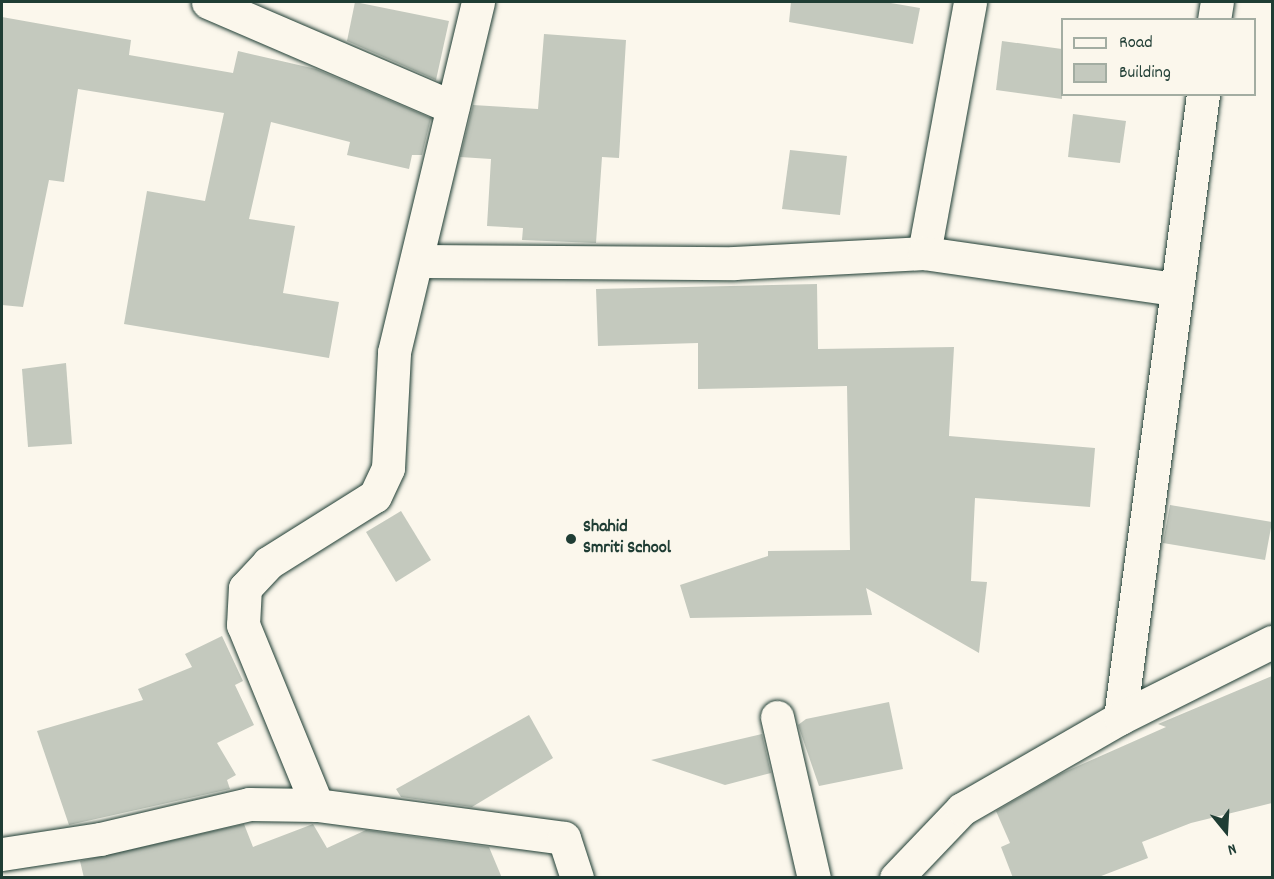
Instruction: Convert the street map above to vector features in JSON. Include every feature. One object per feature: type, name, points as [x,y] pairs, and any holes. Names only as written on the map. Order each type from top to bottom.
[{"type":"street","points":[[208,2],[452,107]]},
{"type":"street","points":[[318,805],[243,625],[245,588],[268,563],[375,496],[388,468],[394,352],[420,261],[452,107],[478,2]]},
{"type":"street","points":[[924,253],[969,2]]},
{"type":"street","points":[[1214,18],[1217,2]]},
{"type":"street","points":[[1120,718],[1174,289],[1203,96]]},
{"type":"street","points":[[420,261],[734,263],[924,253],[1174,289]]},
{"type":"street","points":[[896,878],[962,809],[1120,718],[1272,642]]},
{"type":"street","points":[[777,717],[814,878]]},
{"type":"street","points":[[2,854],[100,839],[249,804],[318,805],[564,838],[577,878]]},
{"type":"building","points":[[355,2],[449,21],[436,80],[347,41]]},
{"type":"building","points":[[791,2],[885,2],[920,8],[913,44],[789,22]]},
{"type":"building","points":[[2,17],[131,40],[129,55],[233,73],[238,51],[316,69],[431,118],[422,155],[412,155],[409,169],[347,155],[350,142],[271,122],[249,219],[295,226],[283,293],[339,302],[329,358],[124,324],[147,191],[205,201],[224,113],[78,89],[64,182],[49,180],[23,307],[2,305]]},
{"type":"building","points":[[544,34],[626,40],[619,158],[602,157],[596,243],[522,240],[523,228],[487,226],[491,159],[460,157],[473,105],[538,109]]},
{"type":"building","points":[[1002,41],[1061,49],[1062,99],[996,90]]},
{"type":"building","points":[[1073,114],[1126,121],[1120,163],[1068,157]]},
{"type":"building","points":[[790,150],[847,156],[840,215],[782,209]]},
{"type":"building","points":[[817,284],[818,349],[954,347],[949,436],[1095,448],[1090,507],[975,498],[971,581],[987,582],[979,653],[866,588],[872,615],[690,618],[680,585],[768,556],[768,551],[850,550],[847,386],[698,389],[698,343],[598,346],[596,289]]},
{"type":"building","points":[[66,363],[72,444],[28,447],[22,369]]},
{"type":"building","points":[[1170,505],[1272,522],[1265,560],[1163,543]]},
{"type":"building","points":[[401,511],[431,560],[396,582],[366,532]]},
{"type":"building","points":[[222,636],[243,681],[235,685],[254,725],[217,743],[236,775],[227,780],[230,789],[69,825],[37,731],[143,700],[138,689],[192,667],[185,654]]},
{"type":"building","points":[[1272,676],[1272,803],[1191,823],[1142,842],[1148,858],[1096,878],[1013,878],[1001,847],[1010,843],[996,811],[1060,774],[1166,727],[1158,724]]},
{"type":"building","points":[[889,702],[903,769],[819,786],[798,725],[806,719]]},
{"type":"building","points":[[529,715],[553,758],[472,807],[401,797],[396,789]]},
{"type":"building","points":[[762,734],[771,773],[725,785],[651,760]]},
{"type":"building","points":[[244,824],[253,847],[313,824],[327,848],[366,830],[489,847],[502,878],[84,878],[80,861]]},
{"type":"place","name":"Shahid Smriti School","points":[[571,539]]}]
